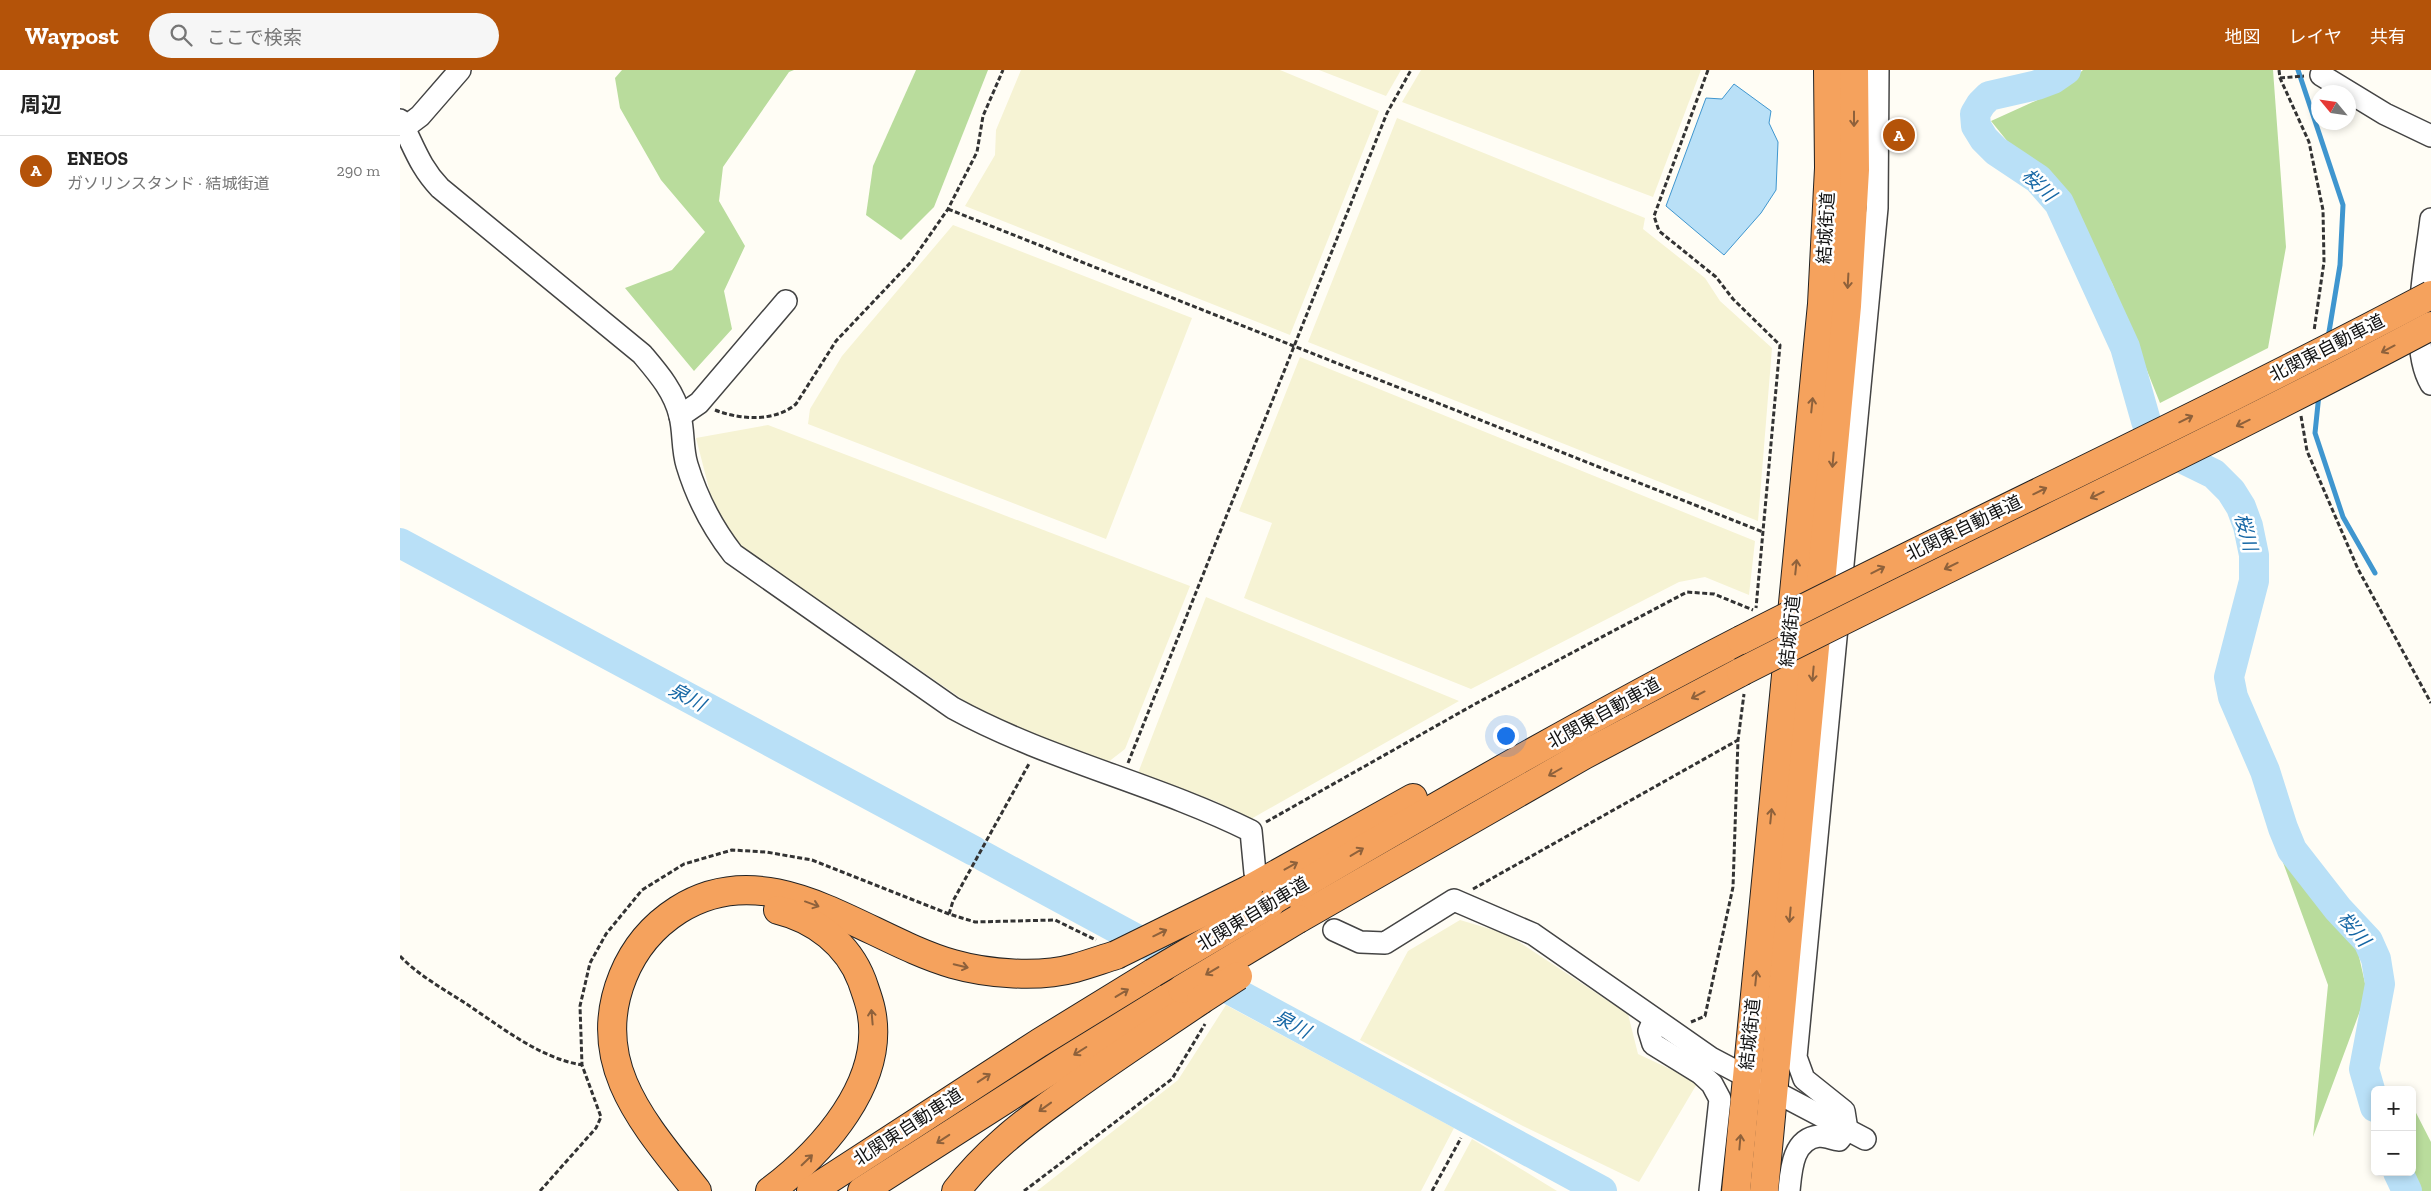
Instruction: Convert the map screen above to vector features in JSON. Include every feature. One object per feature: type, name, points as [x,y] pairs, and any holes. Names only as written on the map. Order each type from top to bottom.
[{"type":"highway","name":"結城街道","points":[[1736,1191],[1822,304],[1829,168],[1828,70]]},
{"type":"highway","name":"結城街道","points":[[1764,1191],[1847,306],[1855,170],[1854,70]]},
{"type":"highway","name":"北関東自動車道","points":[[811,1191],[1039,1043],[1153,973],[1258,889],[1448,799],[1678,672],[1888,565],[2340,343],[2431,294]]},
{"type":"highway","name":"北関東自動車道","points":[[862,1191],[1056,1066],[1191,995],[1315,925],[1484,813],[1584,755],[1900,591],[2334,378],[2431,326]]},
{"type":"highway","points":[[697,1191],[638,1114],[622,1080],[612,1044],[614,1004],[628,964],[640,944],[654,929],[688,904],[706,897],[744,889],[787,895],[833,911],[878,935],[953,964],[997,972],[1046,972],[1073,969],[1116,955],[1258,889]]},
{"type":"highway","points":[[716,1191],[668,1130],[640,1084],[629,1044],[628,1019],[632,996],[640,977],[650,958],[664,941],[681,927],[701,916],[720,909],[743,906],[764,907],[785,912],[822,930],[848,954],[858,971],[872,1011],[871,1052],[865,1074],[852,1102],[833,1132],[814,1153],[790,1176],[770,1191]]},
{"type":"highway","points":[[956,1191],[991,1150],[1191,995]]},
{"type":"street","points":[[460,70],[420,116],[402,124],[418,160],[440,188],[642,354],[662,377],[673,397],[680,416],[686,464],[698,497],[714,529],[733,554],[953,708],[1002,734],[1123,777],[1217,814],[1251,831],[1258,889]]},
{"type":"street","points":[[1856,1135],[1844,1111],[1804,1079],[1796,1058],[1877,208],[1878,70]]},
{"type":"street","points":[[2321,75],[2385,114],[2431,136]]},
{"type":"street","points":[[2431,219],[2419,322],[2424,373],[2431,384]]},
{"type":"street","points":[[680,416],[698,403],[786,302]]},
{"type":"street","points":[[1315,925],[1360,942],[1385,943],[1454,900],[1533,934],[1711,1058],[1773,1093],[1856,1135]]},
{"type":"street","points":[[1654,1018],[1649,1031],[1652,1044],[1700,1073],[1712,1084],[1720,1099],[1710,1191]]},
{"type":"street","points":[[1789,1191],[1792,1160],[1804,1142],[1819,1136],[1839,1140],[1856,1135]]},
{"type":"path","points":[[698,403],[738,416],[761,417],[787,412],[796,404],[836,342],[911,262],[948,210],[977,152],[983,116],[1003,70]]},
{"type":"path","points":[[1123,777],[1387,113],[1411,70]]},
{"type":"path","points":[[1251,831],[1475,704],[1687,592],[1714,594],[1756,612],[1780,345],[1733,299],[1716,277],[1659,231],[1654,216],[1708,70]]},
{"type":"path","points":[[2280,78],[2321,75]]},
{"type":"path","points":[[948,210],[1762,532]]},
{"type":"path","points":[[1454,900],[1738,740],[1733,886],[1705,1016],[1689,1023]]},
{"type":"path","points":[[949,914],[953,901],[1037,748]]},
{"type":"path","points":[[400,956],[412,968],[496,1024],[564,1062],[582,1066]]},
{"type":"path","points":[[1432,1191],[1460,1138]]},
{"type":"shaded area","points":[[1021,70],[1280,70],[1379,111],[1290,335],[965,206],[995,155],[996,130]]},
{"type":"shaded area","points":[[1319,70],[1401,70],[1386,96]]},
{"type":"shaded area","points":[[1421,70],[1701,70],[1653,197],[1402,102]]},
{"type":"shaded area","points":[[1397,118],[1645,218],[1643,229],[1705,278],[1720,301],[1772,348],[1758,521],[1308,342]]},
{"type":"shaded area","points":[[953,225],[1192,318],[1106,539],[808,424],[810,409],[842,356]]},
{"type":"shaded area","points":[[1300,357],[1755,541],[1749,595],[1705,577],[1679,582],[1471,689],[1244,598],[1272,523],[1239,511]]},
{"type":"shaded area","points":[[768,425],[1190,586],[1125,749],[1107,763],[991,719],[739,545],[714,508],[696,438]]},
{"type":"shaded area","points":[[1206,597],[1459,701],[1251,819],[1215,801],[1138,773]]},
{"type":"shaded area","points":[[1460,920],[1507,934],[1628,1014],[1638,1054],[1698,1082],[1639,1182],[1521,1125],[1360,1040],[1408,951]]},
{"type":"shaded area","points":[[1226,1005],[1454,1128],[1421,1191],[1037,1191],[1178,1080]]},
{"type":"shaded area","points":[[1472,1139],[1557,1191],[1444,1191]]},
{"type":"green space","points":[[622,70],[794,70],[789,72],[723,167],[719,201],[745,246],[724,291],[732,329],[694,371],[625,288],[672,270],[705,232],[661,180],[620,108],[615,78]]},
{"type":"green space","points":[[916,70],[988,70],[934,207],[901,240],[866,215],[873,166]]},
{"type":"green space","points":[[2083,70],[2273,70],[2286,247],[2268,348],[2160,403],[2112,283],[2051,173],[2008,142],[1991,121],[2062,89]]},
{"type":"green space","points":[[2281,857],[2358,952],[2367,992],[2313,1137],[2328,985]]},
{"type":"green space","points":[[2416,1113],[2431,1142],[2431,1191],[2419,1191],[2410,1176],[2416,1176]]},
{"type":"water","points":[[1734,84],[1771,111],[1769,123],[1778,142],[1776,190],[1761,213],[1724,255],[1666,206],[1706,98],[1722,99]]},
{"type":"waterway","name":"桜川","points":[[2066,70],[2053,79],[2037,85],[1989,96],[1975,114],[1976,126],[1984,139],[1996,151],[2038,179],[2059,203],[2125,347],[2146,421],[2156,442],[2163,449],[2214,474],[2231,491],[2241,507],[2248,526],[2254,555],[2254,581],[2229,677],[2233,697],[2265,771],[2292,850],[2338,909],[2368,941],[2376,959],[2380,984],[2364,1069],[2371,1093]]},
{"type":"waterway","points":[[2298,70],[2343,205],[2340,265],[2328,338]]},
{"type":"waterway","points":[[2319,394],[2315,433],[2343,517],[2375,573]]},
{"type":"waterway","name":"泉川","points":[[400,543],[974,851]]},
{"type":"waterway","name":"泉川","points":[[983,856],[1602,1191]]},
{"type":"waterway","name":"桜川","points":[[2400,1176],[2407,1191]]},
{"type":"place","name":"ENEOS","points":[[1899,135]]}]
